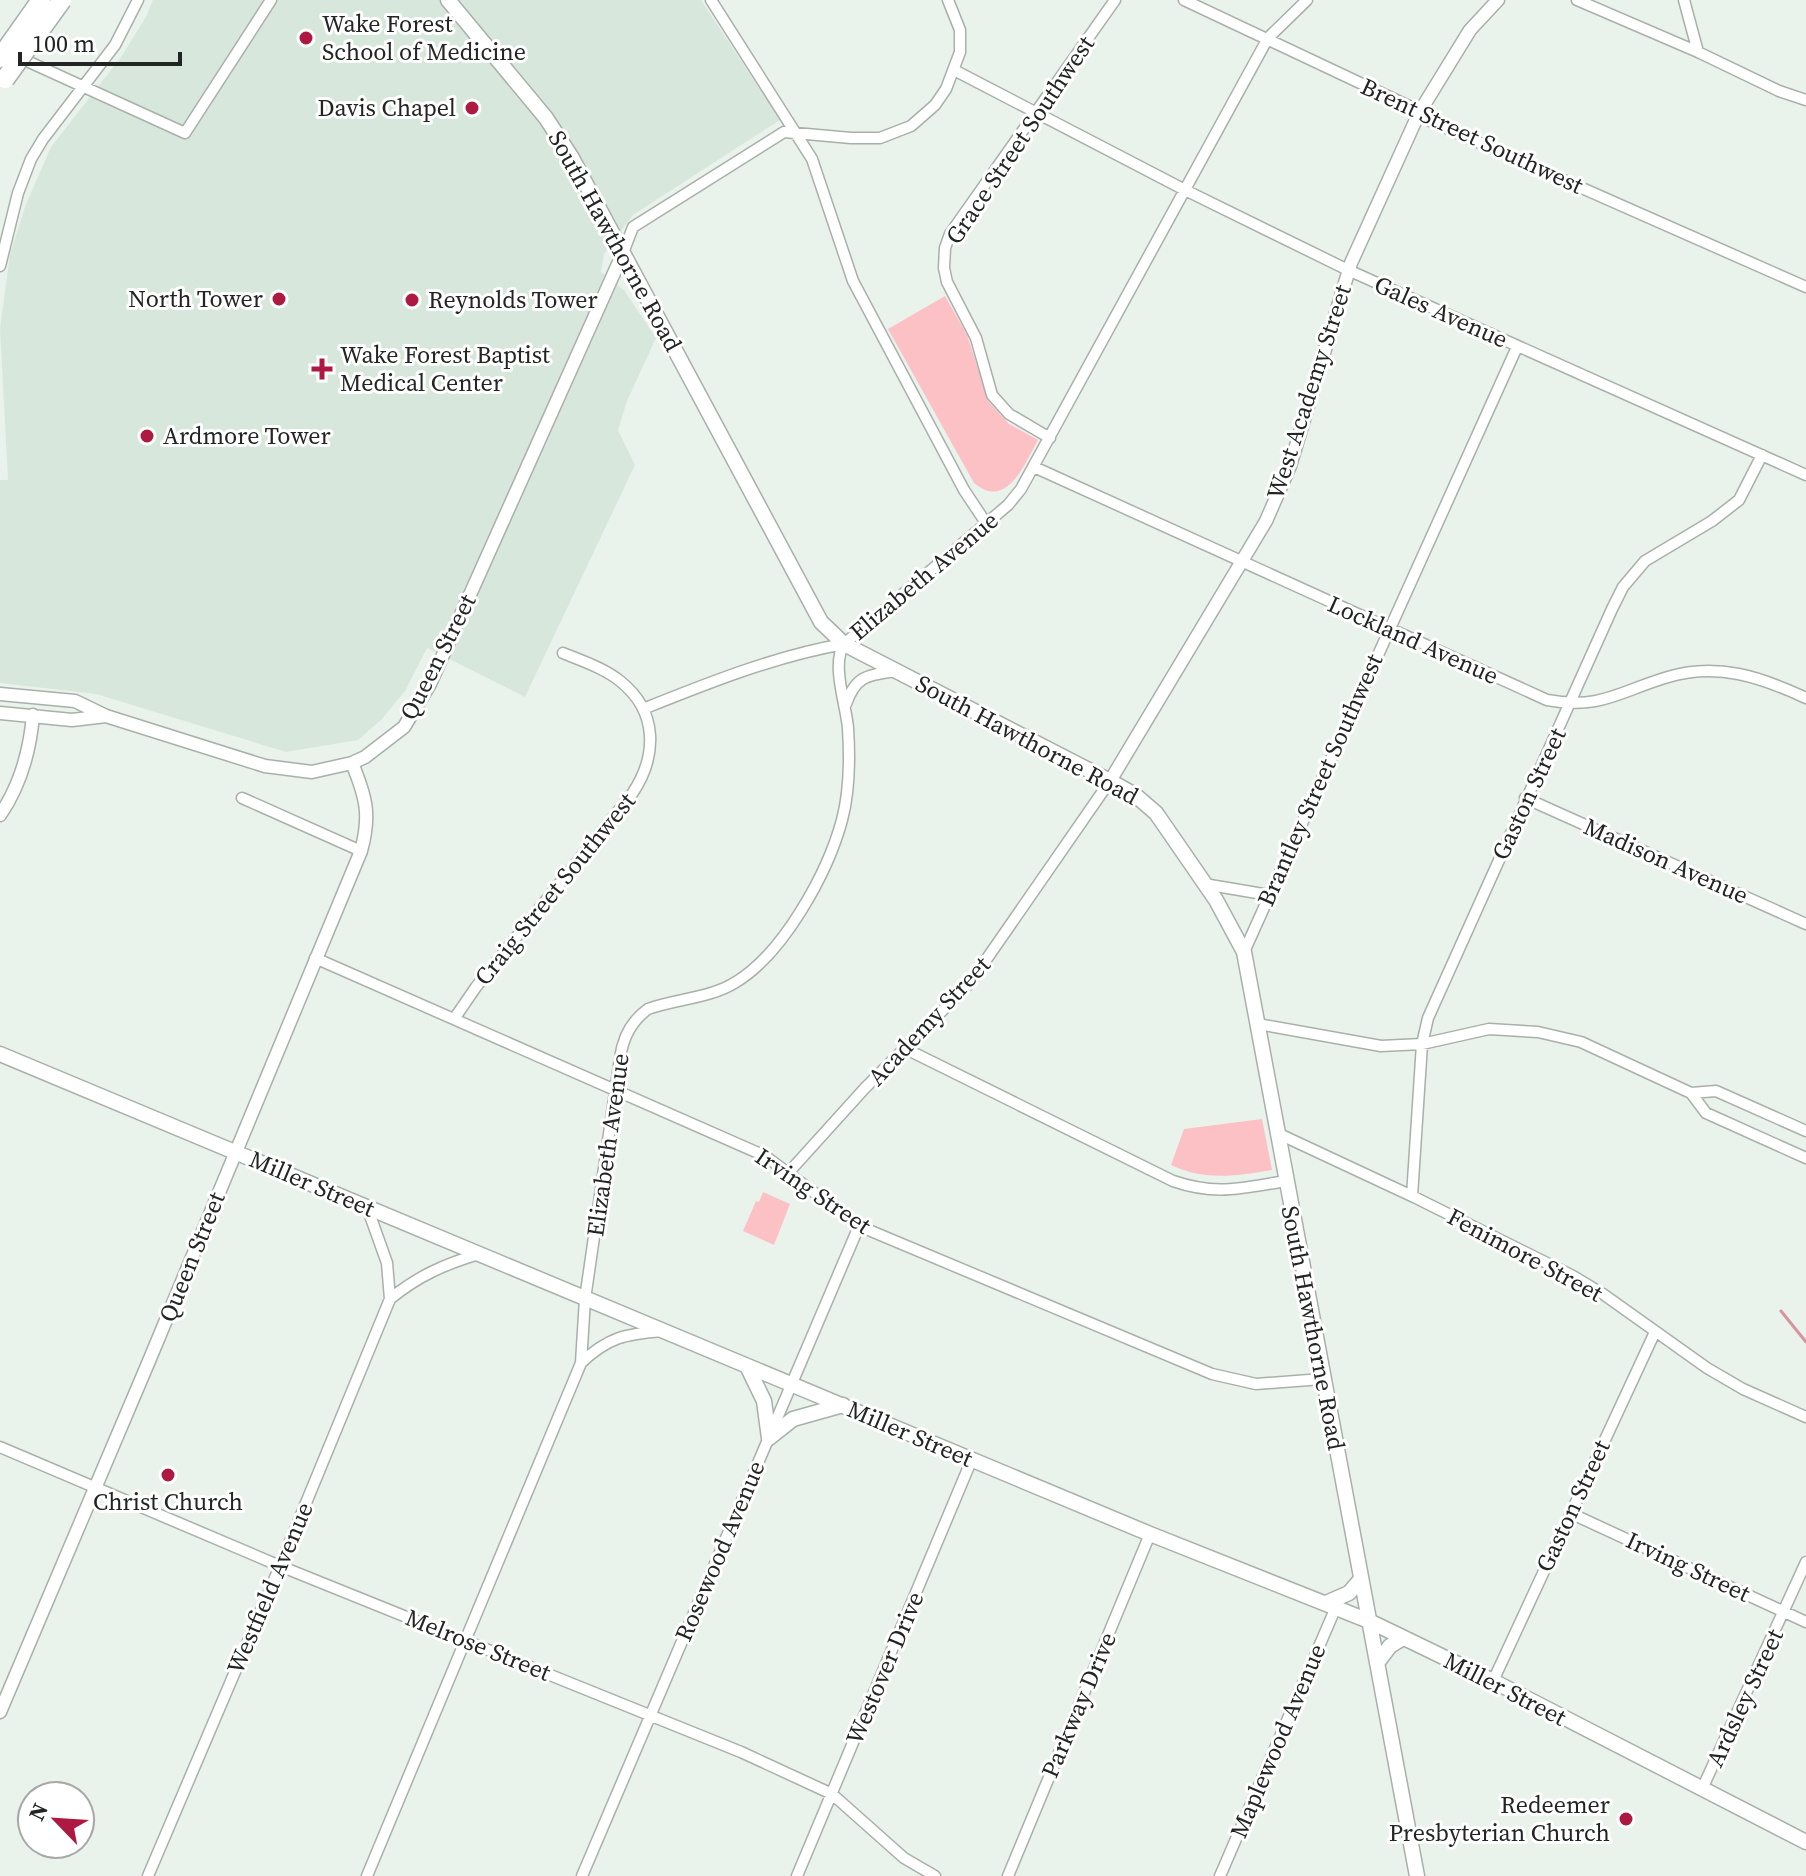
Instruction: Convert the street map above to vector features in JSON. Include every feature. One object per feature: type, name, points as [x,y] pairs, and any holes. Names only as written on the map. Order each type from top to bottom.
[{"type":"highway","points":[[0,58],[41,0]]},
{"type":"highway","points":[[5,79],[62,0]]},
{"type":"main road","name":"South Hawthorne Road","points":[[448,0],[560,138],[821,622],[844,644],[1135,795],[1156,813],[1204,884],[1244,952],[1417,1876]]},
{"type":"main road","name":"Miller Street","points":[[0,1054],[1150,1534],[1369,1621],[1493,1681],[1806,1842]]},
{"type":"main road","points":[[747,1366],[764,1401],[769,1438]]},
{"type":"main road","points":[[769,1438],[793,1419],[843,1405]]},
{"type":"main road","points":[[1331,1605],[1349,1593],[1361,1579]]},
{"type":"main road","points":[[1377,1663],[1390,1646],[1403,1638]]},
{"type":"street","points":[[0,266],[18,193],[31,159],[115,45],[138,0]]},
{"type":"street","points":[[0,49],[185,133],[271,0]]},
{"type":"street","points":[[711,0],[812,159],[853,281],[964,490],[986,523]]},
{"type":"street","name":"Queen Street","points":[[0,1712],[361,851],[367,806],[352,763],[365,757],[404,727],[430,684],[633,227],[784,132],[880,138],[911,126],[935,105],[960,52],[960,30],[948,0]]},
{"type":"street","name":"Grace Street Southwest","points":[[1050,438],[1009,414],[992,395],[976,338],[947,282],[945,248],[950,234],[1115,0]]},
{"type":"street","name":"Brent Street Southwest","points":[[1184,0],[1411,107],[1428,120],[1806,287]]},
{"type":"street","name":"Elizabeth Avenue","points":[[367,1876],[581,1363],[585,1299],[622,1044],[631,1026],[640,1015],[662,1004],[737,982],[769,953],[798,914],[815,884],[842,821],[850,773],[838,653],[844,644],[1008,505],[1034,467],[1268,38],[1307,0]]},
{"type":"street","name":"West Academy Street","points":[[1110,781],[1266,521],[1290,466],[1348,270],[1419,113],[1470,30],[1498,0]]},
{"type":"street","points":[[1577,0],[1779,91],[1806,100]]},
{"type":"street","points":[[1684,0],[1698,52]]},
{"type":"street","name":"Gales Avenue","points":[[954,70],[1185,190],[1348,270],[1806,475]]},
{"type":"street","name":"Brantley Street Southwest","points":[[1244,952],[1517,347]]},
{"type":"street","name":"Gaston Street","points":[[1412,1196],[1422,1044],[1428,1018],[1612,609],[1635,571],[1657,553],[1700,529],[1739,500],[1762,455]]},
{"type":"street","name":"Lockland Avenue","points":[[1034,467],[1547,700],[1570,704],[1609,699],[1667,677],[1714,670],[1759,677],[1806,698]]},
{"type":"street","points":[[563,653],[618,680],[643,709],[812,649],[844,644]]},
{"type":"street","points":[[845,705],[852,687],[862,678],[897,671]]},
{"type":"street","points":[[0,694],[75,701],[106,716],[265,766],[312,772],[352,763]]},
{"type":"street","name":"Craig Street Southwest","points":[[454,1019],[476,987],[642,779],[651,748],[643,709]]},
{"type":"street","points":[[0,713],[72,720],[106,716]]},
{"type":"street","points":[[0,815],[23,768],[33,715]]},
{"type":"street","name":"Academy Street","points":[[789,1172],[865,1088],[970,983],[1110,781]]},
{"type":"street","points":[[242,798],[361,851]]},
{"type":"street","name":"Madison Avenue","points":[[1525,798],[1806,924]]},
{"type":"street","points":[[1204,884],[1269,895]]},
{"type":"street","name":"Irving Street","points":[[315,958],[765,1156],[859,1226],[1212,1374],[1256,1384],[1322,1379]]},
{"type":"street","points":[[1258,1024],[1381,1046],[1422,1044],[1489,1029],[1538,1032],[1581,1042],[1691,1093],[1706,1113],[1806,1158]]},
{"type":"street","points":[[906,1049],[1173,1181],[1219,1192],[1286,1181]]},
{"type":"street","points":[[1691,1093],[1716,1091],[1806,1131]]},
{"type":"street","name":"Fenimore Street","points":[[1277,1133],[1573,1276],[1743,1389],[1806,1417]]},
{"type":"street","name":"Westfield Avenue","points":[[148,1876],[390,1299],[387,1263],[367,1207]]},
{"type":"street","name":"Rosewood Avenue","points":[[582,1876],[859,1226]]},
{"type":"street","points":[[390,1299],[433,1269],[479,1254]]},
{"type":"street","points":[[581,1363],[606,1342],[634,1333],[663,1331]]},
{"type":"street","name":"Gaston Street","points":[[1493,1681],[1655,1332]]},
{"type":"street","name":"Melrose Street","points":[[0,1447],[280,1566],[650,1713],[832,1794],[904,1858],[935,1876]]},
{"type":"street","name":"Westover Drive","points":[[797,1876],[972,1459]]},
{"type":"street","name":"Irving Street","points":[[1570,1513],[1806,1622]]},
{"type":"street","name":"Parkway Drive","points":[[1008,1876],[1150,1534]]},
{"type":"street","name":"Ardsley Street","points":[[1702,1789],[1806,1562]]},
{"type":"street","name":"Maplewood Avenue","points":[[1220,1876],[1331,1605]]},
{"type":"shaded area","name":"Wake Forest Baptist Medical Center","points":[[153,0],[701,0],[780,120],[633,215],[604,254],[601,272],[624,290],[656,338],[627,401],[618,430],[635,465],[525,697],[427,648],[405,691],[382,719],[358,740],[286,752],[96,694],[0,683],[0,480],[8,480],[0,329],[10,254],[26,204],[51,147],[121,57]]},
{"type":"shaded area","points":[[945,296],[967,335],[989,402],[1009,424],[1038,440],[1014,481],[996,491],[986,490],[974,483],[888,329]]},
{"type":"shaded area","points":[[1262,1119],[1272,1170],[1208,1175],[1171,1165],[1184,1129]]},
{"type":"shaded area","points":[[763,1192],[790,1204],[774,1245],[743,1231]]},
{"type":"waterway","points":[[1781,1311],[1806,1342]]},
{"type":"place","name":"Wake Forest School of Medicine","points":[[306,38]]},
{"type":"place","name":"Davis Chapel","points":[[472,108]]},
{"type":"place","name":"North Tower","points":[[279,299]]},
{"type":"place","name":"Reynolds Tower","points":[[412,300]]},
{"type":"place","name":"Wake Forest Baptist Medical Center","points":[[322,369]]},
{"type":"place","name":"Ardmore Tower","points":[[147,436]]},
{"type":"place","name":"Christ Church","points":[[168,1475]]},
{"type":"place","name":"Redeemer Presbyterian Church","points":[[1626,1819]]}]
